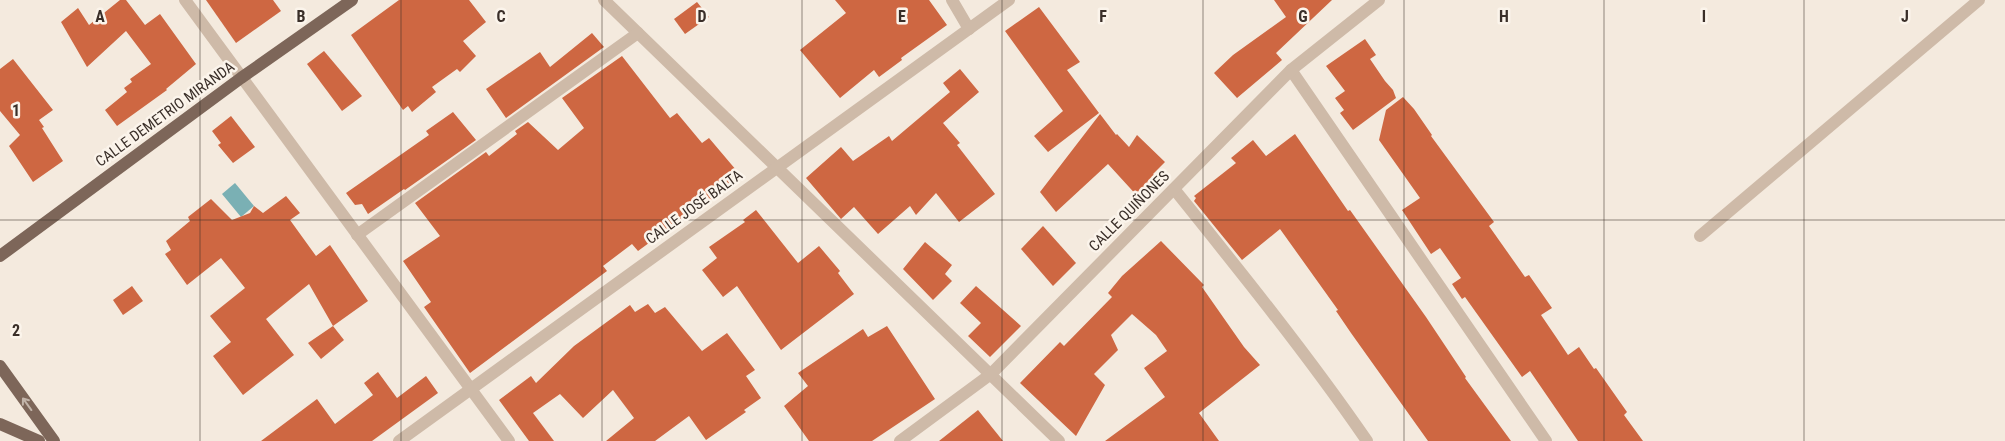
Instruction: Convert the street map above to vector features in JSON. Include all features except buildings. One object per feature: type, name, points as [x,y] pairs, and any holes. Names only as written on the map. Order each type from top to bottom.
[{"type":"main road","name":"CALLE DEMETRIO MIRANDA","points":[[0,256],[241,78],[352,0]]},
{"type":"main road","points":[[0,366],[54,441]]},
{"type":"main road","points":[[0,424],[39,441]]},
{"type":"street","points":[[185,0],[509,441]]},
{"type":"street","points":[[604,0],[1058,441]]},
{"type":"street","points":[[952,0],[969,29]]},
{"type":"street","name":"CALLE JOSÉ BALTA","points":[[399,441],[1008,0]]},
{"type":"street","name":"CALLE QUIÑONES","points":[[900,441],[991,374],[1291,70],[1379,0]]},
{"type":"street","points":[[1700,236],[1979,0]]},
{"type":"street","points":[[357,235],[638,34]]},
{"type":"street","points":[[1291,70],[1546,441]]},
{"type":"street","points":[[1174,189],[1337,396],[1367,441]]},
{"type":"water","points":[[235,183],[254,206],[241,217],[222,194]]}]
